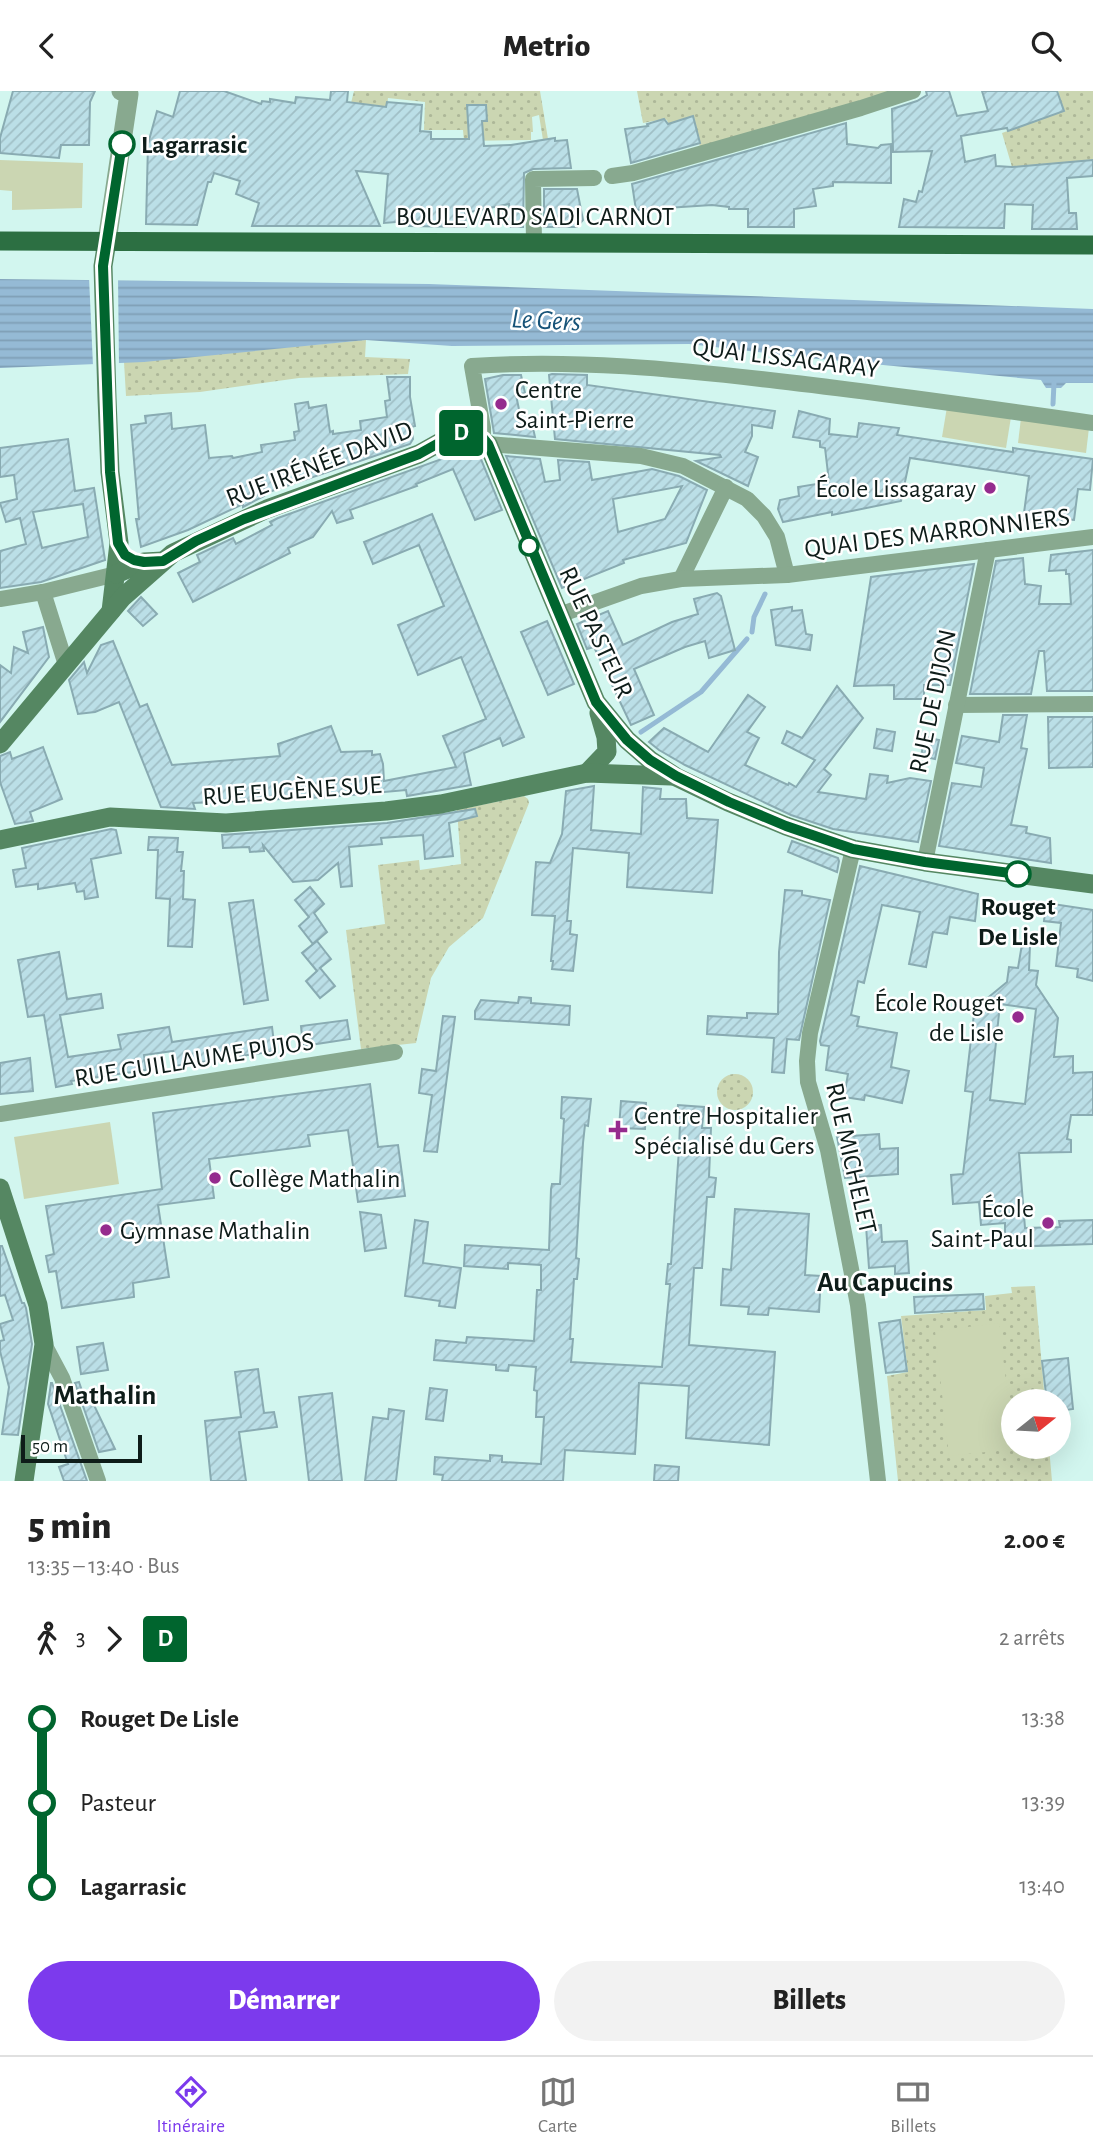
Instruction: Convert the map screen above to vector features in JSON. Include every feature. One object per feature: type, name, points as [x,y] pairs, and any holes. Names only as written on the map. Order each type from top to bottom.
[{"type":"main road","name":"BOULEVARD SADI CARNOT","points":[[0,241],[1093,245]]},
{"type":"main road","points":[[107,241],[103,266],[107,398],[110,472],[118,543],[111,611]]},
{"type":"main road","name":"BOULEVARD SADI CARNOT","points":[[1070,246],[1093,258]]},
{"type":"main road","name":"RUE IRÉNÉE DAVID","points":[[0,744],[153,561],[256,514],[419,454],[453,435],[471,433],[486,442]]},
{"type":"main road","name":"RUE PASTEUR","points":[[486,442],[596,702],[627,740],[650,760],[729,802],[786,826],[853,849],[925,862],[1093,884]]},
{"type":"main road","points":[[118,543],[125,555],[134,560],[153,561]]},
{"type":"main road","points":[[116,574],[153,561]]},
{"type":"main road","points":[[587,773],[607,752],[606,737],[596,702]]},
{"type":"main road","name":"RUE EUGÈNE SUE","points":[[0,840],[110,817],[226,823],[386,811],[441,804],[587,773],[676,776]]},
{"type":"main road","points":[[0,1188],[38,1305],[44,1344],[24,1481]]},
{"type":"street","points":[[612,176],[633,173],[861,109],[913,91]]},
{"type":"street","points":[[107,241],[127,92]]},
{"type":"street","points":[[534,242],[533,179],[594,178]]},
{"type":"street","name":"QUAI LISSAGARAY","points":[[486,442],[472,366],[517,363],[674,369],[866,391],[1093,423]]},
{"type":"street","points":[[486,442],[656,458],[682,466],[726,487],[681,579]]},
{"type":"street","name":"QUAI DES MARRONNIERS","points":[[726,487],[747,499],[764,516],[777,537],[787,575]]},
{"type":"street","name":"QUAI DES MARRONNIERS","points":[[558,615],[641,586],[681,579],[787,575],[1093,537]]},
{"type":"street","name":"RUE DE DIJON","points":[[925,862],[988,550]]},
{"type":"street","points":[[0,599],[43,592],[116,574]]},
{"type":"street","points":[[43,592],[66,665]]},
{"type":"street","points":[[956,705],[1093,704]]},
{"type":"street","name":"RUE MICHELET","points":[[853,849],[810,1033],[807,1061],[808,1082],[828,1150],[858,1305],[877,1481]]},
{"type":"street","name":"RUE GUILLAUME PUJOS","points":[[0,1114],[395,1052]]},
{"type":"street","points":[[44,1344],[62,1378],[97,1481]]},
{"type":"green space","points":[[354,91],[540,91],[548,139],[543,140],[539,115],[532,117],[531,140],[464,141],[463,130],[424,130],[425,102],[388,98],[384,123],[351,103]]},
{"type":"green space","points":[[637,91],[896,91],[700,147],[693,116],[677,121],[670,130],[667,120],[664,119],[643,123]]},
{"type":"green space","points":[[1058,91],[1093,91],[1093,160],[1048,164],[1048,174],[1012,167],[1002,133],[1064,111]]},
{"type":"green space","points":[[0,160],[83,163],[82,208],[12,210],[12,191],[0,190]]},
{"type":"green space","points":[[366,340],[365,357],[410,359],[408,374],[299,378],[200,392],[126,396],[124,362]]},
{"type":"green space","points":[[947,407],[1011,417],[1006,448],[942,437]]},
{"type":"green space","points":[[1021,418],[1089,428],[1086,453],[1018,443]]},
{"type":"green space","points":[[524,796],[529,803],[483,918],[449,947],[431,978],[416,1043],[361,1049],[346,930],[385,924],[378,865],[419,860],[420,870],[461,864],[457,810]]},
{"type":"green space","points":[[735,1074],[748,1079],[753,1092],[748,1105],[735,1110],[722,1105],[717,1092],[722,1079]]},
{"type":"green space","points":[[110,1122],[119,1184],[24,1199],[14,1137]]},
{"type":"green space","points":[[1035,1286],[1044,1389],[1001,1389],[1001,1459],[1050,1459],[1052,1481],[898,1481],[887,1376],[908,1372],[901,1316],[986,1310],[985,1296],[1012,1293],[1011,1287]]},
{"type":"green space","points":[[999,1323],[1007,1389],[1001,1389],[1001,1450],[949,1456],[935,1331]]},
{"type":"water","name":"Le Gers","points":[[0,279],[429,284],[1093,309],[1093,383],[1066,383],[1061,388],[1046,388],[1041,380],[689,344],[452,346],[366,340],[144,362],[0,368]]},
{"type":"pier","points":[[89,277],[118,277],[119,366],[93,366]]},
{"type":"building","points":[[13,91],[95,91],[90,102],[89,145],[61,145],[59,158],[0,153],[0,138]]},
{"type":"building","points":[[180,91],[224,91],[261,104],[262,101],[270,102],[270,99],[295,103],[296,97],[330,100],[331,91],[348,91],[347,102],[386,107],[387,102],[422,105],[420,131],[431,132],[431,139],[469,139],[467,105],[486,105],[487,121],[482,121],[484,146],[555,138],[555,141],[567,140],[571,168],[533,169],[524,173],[523,227],[511,227],[509,204],[465,213],[466,227],[409,226],[409,221],[384,223],[388,174],[356,171],[380,226],[252,226],[259,203],[236,194],[240,181],[214,173],[211,182],[208,182],[197,225],[146,224],[148,144],[157,111],[173,117]]},
{"type":"building","points":[[926,91],[949,91],[957,116],[988,111],[982,91],[1057,91],[1064,111],[1008,131],[1007,128],[961,136],[965,162],[995,155],[996,166],[1012,167],[1093,160],[1093,176],[1067,178],[1069,213],[1076,213],[1077,229],[1032,229],[1033,205],[1005,204],[1004,228],[899,227],[904,199],[916,202],[919,191],[922,192],[932,151],[893,152],[892,109],[917,101],[927,95]]},
{"type":"building","points":[[693,116],[700,143],[631,163],[625,129],[648,126],[647,124],[664,119],[668,124]]},
{"type":"building","points":[[846,123],[847,144],[878,148],[891,144],[891,183],[833,182],[833,186],[813,189],[816,206],[794,209],[794,227],[748,227],[748,209],[712,205],[636,210],[632,184]]},
{"type":"building","points":[[544,189],[577,189],[583,220],[577,227],[544,227]]},
{"type":"building","name":"Centre Saint-Pierre","points":[[521,375],[525,393],[516,395],[521,419],[531,419],[535,437],[494,433],[485,379]]},
{"type":"building","points":[[549,375],[587,375],[587,385],[775,411],[772,428],[752,425],[752,436],[745,452],[758,457],[748,486],[696,461],[721,457],[720,455],[555,439]]},
{"type":"building","points":[[387,377],[410,377],[415,426],[411,427],[413,439],[410,444],[263,494],[264,496],[243,507],[243,504],[188,530],[141,547],[136,519],[139,519],[131,425],[146,423],[145,416],[171,413],[172,429],[205,425],[209,458],[233,458],[262,452],[261,445],[295,440],[294,432],[299,431],[295,404],[308,402],[309,408],[326,405],[330,432],[333,431],[333,434],[361,430],[360,421],[387,417],[385,401],[390,400]]},
{"type":"building","points":[[799,411],[830,419],[829,434],[857,437],[859,423],[899,428],[897,435],[1013,452],[1013,448],[1093,459],[1090,490],[1078,489],[1074,520],[1062,519],[1061,526],[1027,522],[1023,520],[1029,476],[910,458],[901,501],[783,522],[778,509],[780,500],[799,496],[798,487],[829,482],[825,448],[820,447],[820,441],[793,437]]},
{"type":"building","points":[[68,439],[75,491],[94,488],[105,560],[41,582],[0,588],[0,551],[26,544],[20,518],[6,522],[0,503],[17,499],[14,475],[0,477],[0,448]],"holes":[[[83,504],[88,537],[42,548],[33,512]]]},
{"type":"building","points":[[472,448],[478,452],[502,510],[475,520],[453,469],[416,484],[417,486],[350,510],[353,518],[337,523],[332,511],[313,537],[288,548],[290,553],[193,602],[178,573],[200,562],[197,555],[233,538],[236,544],[272,525],[270,522],[278,518]]},
{"type":"building","points":[[506,456],[540,459],[545,482],[560,480],[558,460],[589,462],[592,480],[652,469],[679,476],[707,490],[686,543],[623,560],[624,563],[562,588]],"holes":[[[682,486],[665,519],[618,532],[613,499]]]},
{"type":"building","points":[[432,514],[524,737],[503,746],[500,738],[464,753],[471,785],[407,796],[406,790],[329,797],[193,803],[195,809],[161,807],[119,702],[95,712],[78,714],[69,680],[84,662],[87,673],[101,645],[113,641],[140,707],[147,704],[172,765],[280,756],[278,744],[331,726],[341,752],[372,751],[372,755],[380,754],[384,781],[456,767],[443,736],[486,719],[461,657],[418,675],[398,625],[444,606],[419,545],[373,564],[364,542]]},
{"type":"building","points":[[1093,550],[1093,691],[1047,691],[1044,651],[1039,651],[1031,694],[970,694],[996,561],[1023,558],[1025,584],[1041,586],[1039,604],[1071,604],[1069,574],[1066,574],[1066,570],[1049,571],[1051,555]]},
{"type":"building","points":[[974,564],[950,685],[924,685],[924,699],[894,699],[894,685],[854,686],[871,577]]},
{"type":"building","points":[[717,593],[721,596],[735,650],[709,658],[705,641],[634,669],[654,715],[631,725],[594,647],[587,649],[577,624],[608,611],[623,645],[672,622],[698,614],[694,599]]},
{"type":"building","points":[[141,597],[157,614],[143,626],[128,611]]},
{"type":"building","points":[[792,607],[792,611],[802,610],[806,634],[812,635],[810,650],[776,645],[771,610]]},
{"type":"building","points":[[547,621],[574,684],[548,695],[521,632]]},
{"type":"building","points":[[43,627],[49,657],[0,722],[0,665],[11,673],[14,647],[28,653],[23,632]]},
{"type":"building","points":[[837,686],[863,718],[824,769],[831,775],[818,792],[866,799],[870,774],[888,776],[887,783],[910,778],[931,781],[918,842],[833,829],[791,815],[685,765],[649,742],[664,728],[708,752],[748,695],[765,707],[747,732],[759,738],[745,765],[796,787],[815,760],[782,743],[787,731],[802,738]]},
{"type":"building","points":[[1003,715],[1027,715],[1021,748],[1027,749],[1011,825],[1027,827],[1026,833],[1050,838],[1051,863],[939,846],[952,783],[981,787],[984,768],[956,763],[962,736],[999,742]]},
{"type":"building","points":[[1048,717],[1093,717],[1093,767],[1049,768]]},
{"type":"building","points":[[877,729],[895,732],[892,751],[874,748]]},
{"type":"building","points":[[925,737],[939,740],[935,759],[921,756]]},
{"type":"building","points":[[43,747],[62,799],[30,812],[33,821],[15,824],[0,782],[0,756],[10,752],[12,759]]},
{"type":"building","points":[[594,786],[591,830],[641,834],[643,787],[661,789],[660,799],[686,799],[687,818],[718,820],[712,893],[627,887],[629,853],[573,848],[567,921],[571,921],[570,934],[577,935],[573,971],[552,969],[555,916],[532,915],[536,862],[550,863],[562,834],[566,791]]},
{"type":"building","points":[[475,809],[477,816],[449,823],[453,856],[425,859],[423,835],[381,838],[382,844],[349,847],[352,886],[341,887],[338,863],[318,880],[293,882],[263,845],[264,851],[250,852],[249,847],[223,848],[222,835],[387,823]]},
{"type":"building","points":[[116,830],[121,853],[91,859],[98,897],[85,899],[84,891],[77,892],[75,883],[38,889],[38,884],[16,887],[13,870],[26,868],[22,848]]},
{"type":"building","points":[[149,837],[178,838],[177,852],[183,852],[183,899],[195,900],[192,947],[168,946],[170,899],[156,898],[158,850],[148,850]]},
{"type":"building","points":[[792,841],[838,858],[837,872],[788,852]]},
{"type":"building","points":[[860,866],[978,894],[975,921],[950,917],[947,934],[933,932],[926,967],[909,964],[920,912],[882,905],[864,983],[858,981],[851,1015],[859,1017],[857,1026],[897,1033],[891,1067],[909,1071],[902,1103],[865,1095],[864,1100],[844,1097],[848,1074],[826,1070],[829,1046],[821,1045],[820,1041]]},
{"type":"building","points":[[310,887],[324,904],[314,913],[327,932],[313,944],[299,926],[309,917],[295,900]]},
{"type":"building","points":[[785,890],[802,891],[802,895],[830,900],[799,1040],[787,1039],[784,1073],[772,1072],[774,1038],[707,1034],[708,1016],[747,1018],[747,1013],[778,1014],[779,952]]},
{"type":"building","points":[[253,900],[268,1000],[244,1004],[229,903]]},
{"type":"building","points":[[1046,903],[1093,910],[1093,981],[1077,977],[1078,969],[1056,966],[1061,923],[1044,921]]},
{"type":"building","points":[[317,941],[331,959],[320,968],[335,986],[320,998],[306,981],[317,971],[302,953]]},
{"type":"building","points":[[1022,944],[1030,945],[1029,970],[1038,971],[1036,985],[1058,1018],[1054,1057],[1073,1056],[1073,1073],[1093,1072],[1093,1115],[1071,1115],[1067,1139],[1071,1140],[1071,1152],[1019,1153],[1025,1228],[1060,1227],[1059,1221],[1093,1220],[1093,1244],[1005,1247],[1005,1223],[981,1225],[979,1202],[953,1204],[951,1175],[963,1174],[973,1092],[965,1091],[975,1005],[979,1005],[1007,982],[1009,967],[1018,968]],"holes":[[[1000,1004],[1036,1009],[1025,1104],[990,1100]]]},
{"type":"building","points":[[59,952],[67,999],[101,994],[103,1008],[60,1015],[68,1057],[121,1049],[118,1035],[169,1027],[172,1042],[272,1027],[275,1051],[175,1066],[173,1051],[144,1055],[146,1070],[71,1081],[72,1084],[56,1087],[44,1015],[28,1017],[18,960]]},
{"type":"building","points":[[519,997],[531,998],[531,1003],[570,1006],[569,1025],[475,1019],[475,1011],[481,1000],[518,1003]]},
{"type":"building","points":[[443,1016],[455,1017],[437,1152],[424,1151],[432,1095],[419,1093],[422,1069],[436,1071]]},
{"type":"building","points":[[347,1020],[350,1039],[303,1046],[301,1026]]},
{"type":"building","points":[[30,1058],[33,1091],[0,1094],[0,1063]]},
{"type":"building","points":[[370,1084],[378,1147],[398,1145],[405,1196],[358,1202],[348,1130],[308,1135],[310,1146],[209,1159],[214,1198],[158,1205],[169,1277],[133,1283],[134,1297],[62,1308],[56,1271],[49,1272],[46,1256],[54,1254],[46,1206],[162,1189],[153,1113]]},
{"type":"building","points":[[562,1097],[591,1099],[583,1143],[576,1258],[579,1259],[577,1279],[574,1279],[571,1362],[662,1367],[670,1284],[666,1284],[668,1264],[671,1264],[679,1149],[680,1124],[676,1123],[678,1105],[704,1107],[702,1128],[711,1128],[709,1177],[716,1178],[714,1197],[707,1197],[702,1268],[694,1268],[689,1345],[775,1352],[769,1445],[686,1438],[689,1386],[639,1383],[635,1454],[565,1450],[563,1481],[442,1481],[443,1475],[434,1474],[435,1457],[490,1461],[490,1455],[502,1456],[502,1462],[541,1464],[544,1417],[536,1417],[536,1367],[509,1365],[508,1371],[496,1370],[496,1365],[434,1360],[436,1340],[466,1343],[467,1337],[534,1341],[537,1290],[541,1290],[541,1265],[508,1263],[508,1269],[464,1266],[465,1245],[549,1250],[551,1189],[552,1184],[560,1184],[564,1119],[561,1118]]},
{"type":"building","points":[[621,1101],[646,1103],[645,1129],[619,1128]]},
{"type":"building","points":[[879,1134],[880,1149],[898,1148],[898,1174],[845,1178],[837,1137]]},
{"type":"building","points":[[735,1209],[809,1214],[805,1275],[821,1276],[819,1312],[769,1308],[768,1315],[748,1314],[749,1307],[721,1305],[723,1269],[731,1270]]},
{"type":"building","points":[[360,1212],[381,1215],[386,1248],[365,1251]]},
{"type":"building","points":[[415,1220],[428,1222],[423,1263],[461,1268],[455,1308],[439,1306],[440,1301],[405,1296]]},
{"type":"building","points":[[881,1225],[882,1242],[907,1241],[909,1273],[895,1274],[895,1266],[869,1268],[866,1226]]},
{"type":"building","points":[[0,1246],[26,1308],[32,1344],[18,1435],[2,1434],[9,1387],[0,1351],[0,1341],[4,1340],[0,1324],[13,1320],[5,1295],[0,1296]]},
{"type":"building","points":[[983,1294],[984,1309],[915,1313],[914,1297]]},
{"type":"building","points":[[900,1320],[907,1371],[886,1373],[879,1323]]},
{"type":"building","points":[[103,1343],[108,1370],[81,1374],[77,1347]]},
{"type":"building","points":[[1068,1358],[1073,1409],[1071,1389],[1045,1389],[1042,1361]]},
{"type":"building","points":[[258,1369],[264,1413],[274,1412],[277,1427],[239,1432],[246,1481],[211,1481],[205,1421],[241,1417],[235,1372]]},
{"type":"building","points":[[79,1382],[87,1405],[93,1403],[115,1449],[99,1452],[75,1383]]},
{"type":"building","points":[[51,1383],[87,1481],[64,1481],[59,1467],[68,1464],[48,1404]]},
{"type":"building","points":[[430,1388],[447,1390],[443,1421],[426,1419]]},
{"type":"building","points":[[332,1393],[342,1481],[309,1481],[299,1397]]},
{"type":"building","points":[[389,1409],[404,1411],[396,1481],[365,1481],[373,1417],[388,1419]]},
{"type":"building","points":[[655,1465],[679,1467],[678,1481],[654,1481]]},
{"type":"waterway","points":[[1053,404],[1054,383]]},
{"type":"waterway","points":[[752,632],[754,617],[765,594]]},
{"type":"waterway","points":[[641,732],[701,692],[747,639]]},
{"type":"bus line","name":"D","points":[[122,144],[103,266],[110,472],[118,543],[125,555],[144,562],[163,561],[196,541],[267,509],[419,454],[453,435],[471,433],[488,444],[596,702],[627,740],[650,760],[729,802],[786,826],[853,849],[1018,874]]},
{"type":"place","name":"Lagarrasic","points":[[122,144]]},
{"type":"place","name":"Centre Saint-Pierre","points":[[501,404]]},
{"type":"place","name":"École Lissagaray","points":[[990,488]]},
{"type":"place","name":"Rouget De Lisle","points":[[1018,874]]},
{"type":"place","name":"École Rouget de Lisle","points":[[1018,1017]]},
{"type":"place","name":"Centre Hospitalier Spécialisé du Gers","points":[[618,1130]]},
{"type":"place","name":"Collège Mathalin","points":[[215,1178]]},
{"type":"place","name":"École Saint-Paul","points":[[1048,1223]]},
{"type":"place","name":"Gymnase Mathalin","points":[[106,1230]]},
{"type":"district","name":"Au Capucins","points":[[885,1281]]},
{"type":"district","name":"Mathalin","points":[[105,1394]]}]
